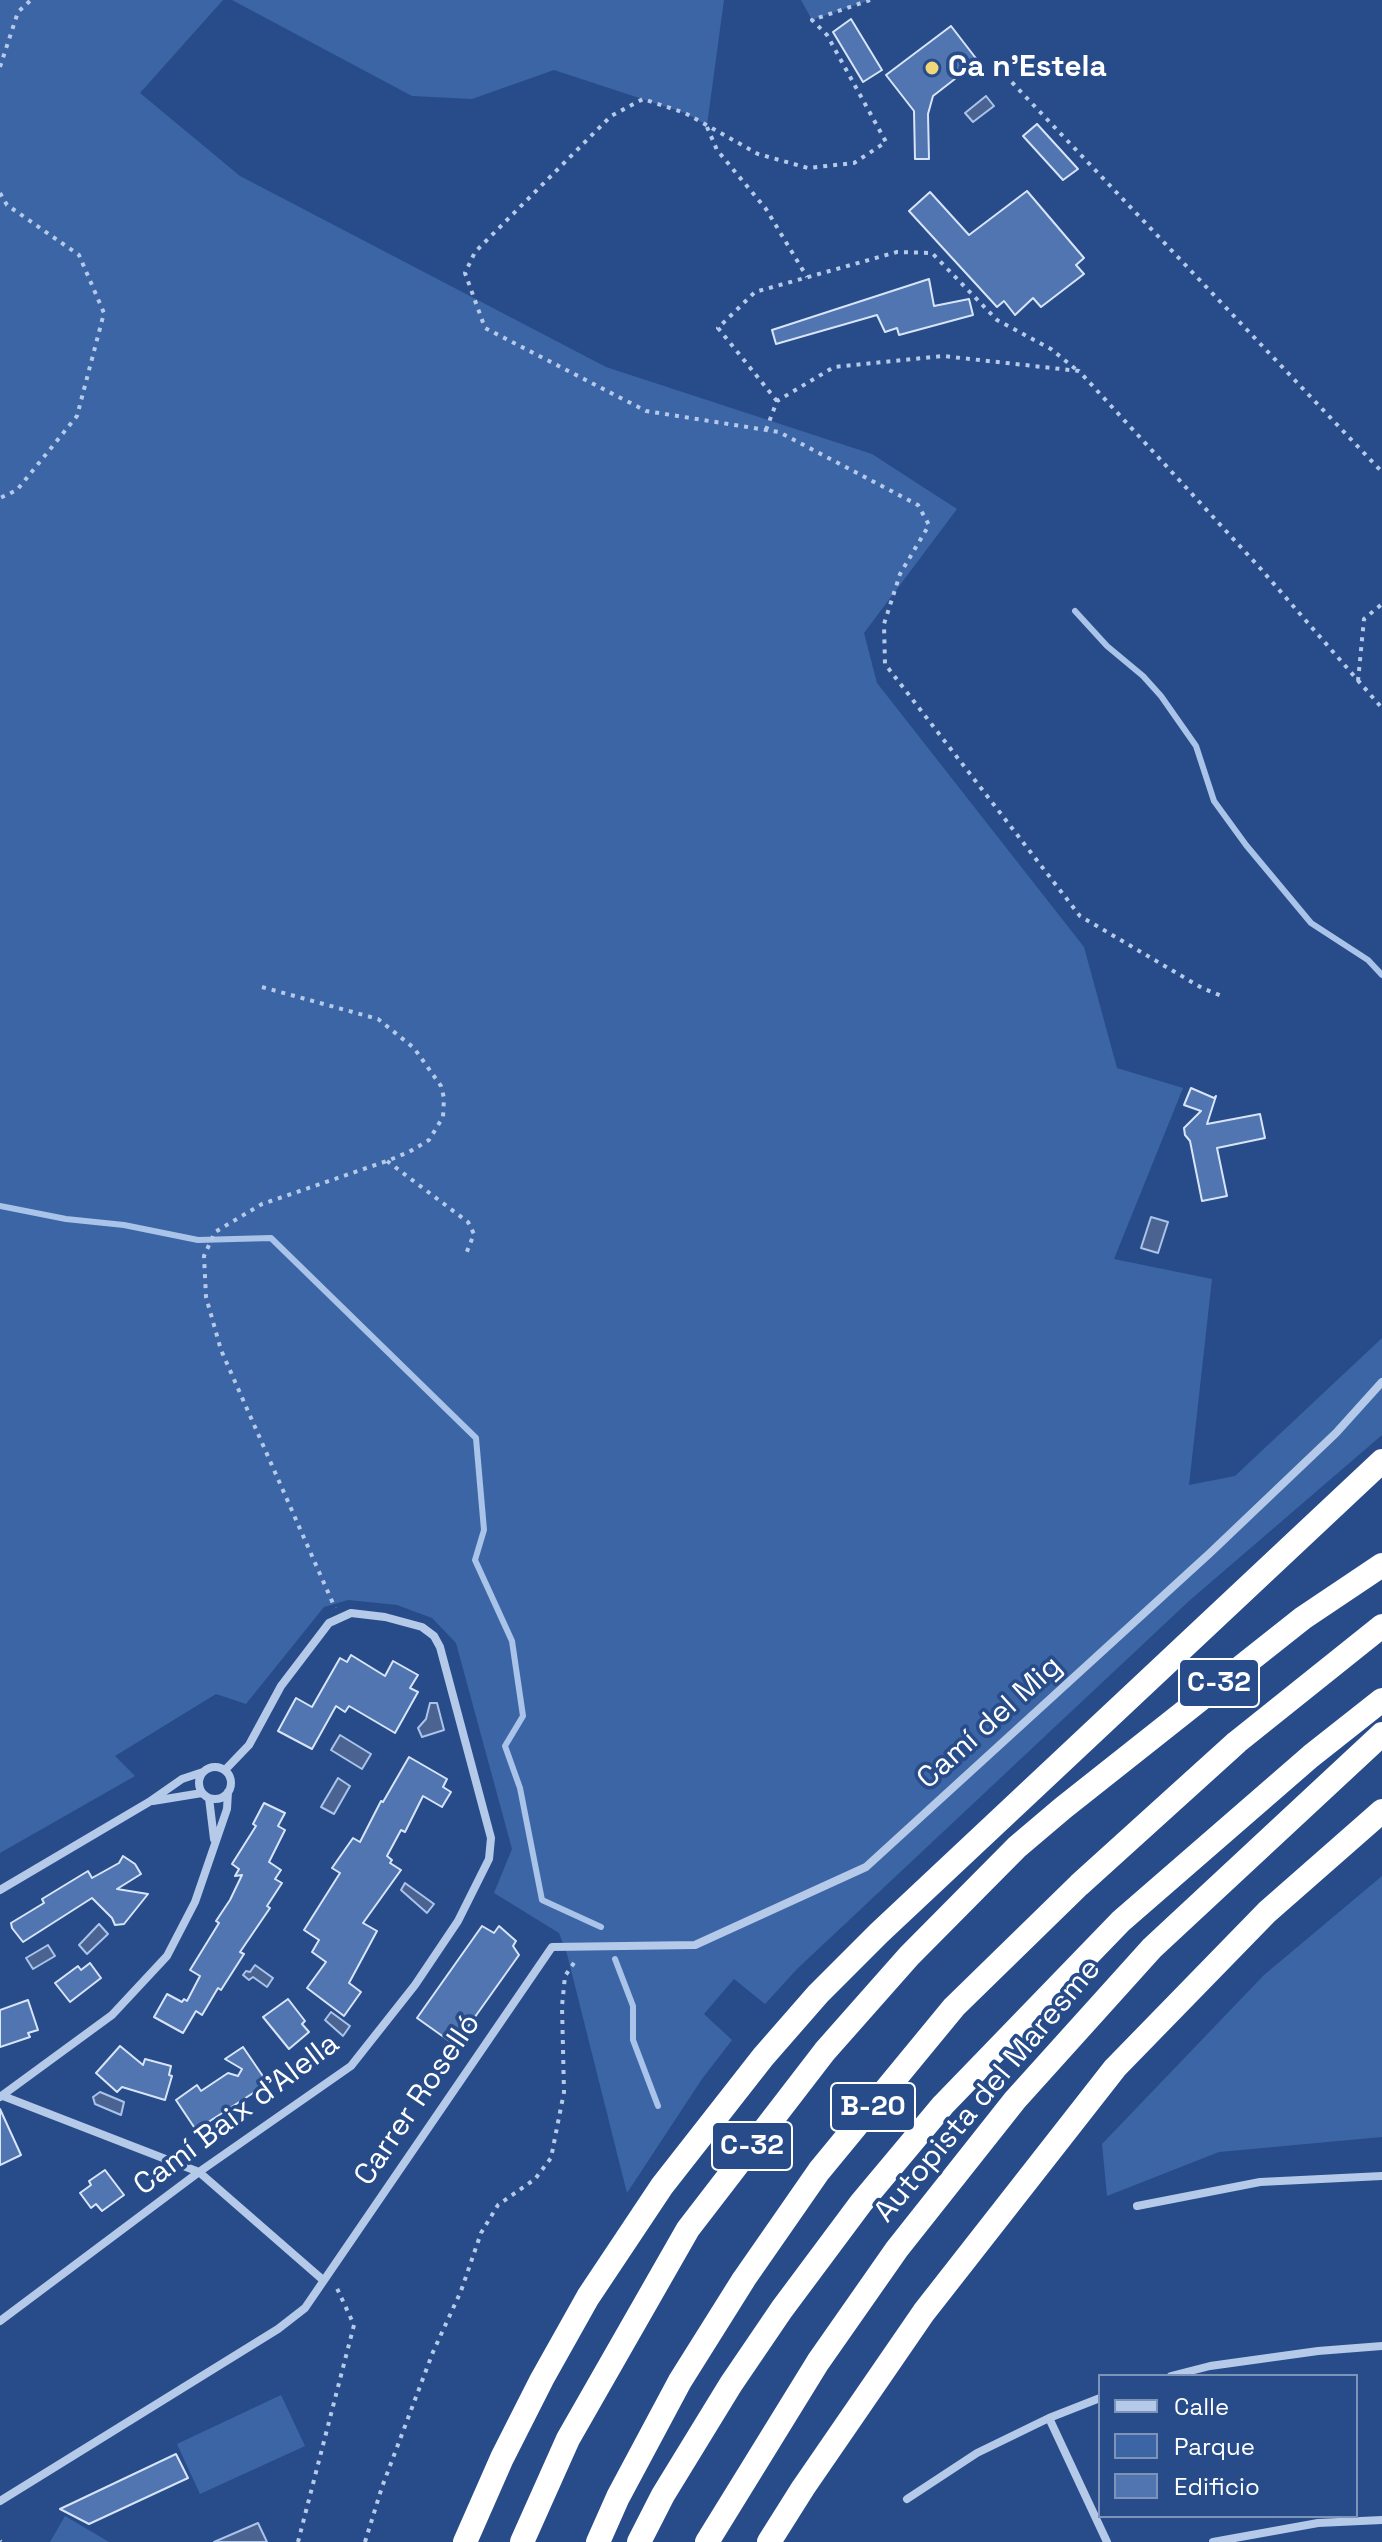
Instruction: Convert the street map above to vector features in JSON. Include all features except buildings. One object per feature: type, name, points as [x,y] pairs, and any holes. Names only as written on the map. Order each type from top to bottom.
[{"type":"highway","points":[[465,2542],[502,2458],[588,2297],[662,2186],[724,2102],[818,1994],[879,1933],[1382,1461]]},
{"type":"highway","name":"C-32","points":[[522,2542],[568,2439],[688,2229],[825,2051],[909,1956],[1017,1847],[1303,1618],[1382,1565]]},
{"type":"highway","name":"B-20","points":[[598,2542],[618,2497],[680,2381],[744,2279],[819,2171],[954,2007],[1079,1885],[1237,1742],[1382,1626]]},
{"type":"highway","name":"B-20","points":[[639,2542],[663,2495],[723,2396],[782,2309],[861,2203],[943,2105],[1121,1921],[1311,1756],[1382,1700]]},
{"type":"highway","name":"Autopista del Maresme","points":[[707,2542],[818,2362],[897,2249],[1015,2100],[1152,1948],[1382,1734]]},
{"type":"highway","points":[[879,1933],[1063,1808]]},
{"type":"highway","points":[[769,2542],[924,2312],[1115,2068],[1267,1912],[1382,1811]]},
{"type":"highway","points":[[788,2542],[886,2366]]},
{"type":"street","name":"Camí del Mig","points":[[552,1947],[695,1945],[866,1867],[1199,1564],[1336,1433],[1382,1382]]},
{"type":"street","name":"Camí Baix d'Alella","points":[[0,2321],[199,2172],[351,2066],[415,1985],[458,1921],[489,1859],[491,1838],[440,1647],[434,1636],[422,1627],[385,1617],[351,1613],[340,1617]]},
{"type":"street","points":[[225,1770],[249,1745],[281,1686],[329,1623],[340,1617]]},
{"type":"street","points":[[0,1890],[149,1802],[182,1779],[216,1766],[225,1770],[231,1778],[227,1809],[195,1902],[167,1956],[112,2015],[1,2097]]},
{"type":"street","points":[[203,1772],[199,1780],[206,1795],[214,1844]]},
{"type":"street","points":[[149,1802],[206,1795],[220,1798],[228,1792]]},
{"type":"street","name":"Carrer Roselló","points":[[0,2501],[278,2329],[305,2308],[552,1947]]},
{"type":"street","points":[[1,2097],[199,2172],[323,2280]]},
{"type":"street","points":[[1137,2206],[1260,2182],[1382,2176]]},
{"type":"street","points":[[1179,2374],[1210,2366],[1318,2351],[1382,2346]]},
{"type":"street","points":[[907,2499],[977,2453],[1049,2418],[1098,2399]]},
{"type":"street","points":[[1049,2418],[1107,2542]]},
{"type":"street","points":[[1213,2542],[1318,2523],[1382,2520]]},
{"type":"path","points":[[0,67],[18,12],[31,0]]},
{"type":"path","points":[[870,0],[812,20],[827,35],[886,142],[854,163],[808,168],[758,154],[685,113],[643,99],[611,116],[475,252],[465,273],[485,328],[646,411],[779,432],[918,505],[929,525],[900,574],[884,624],[885,664],[1080,916],[1202,988],[1224,997]]},
{"type":"path","points":[[1005,75],[1382,472]]},
{"type":"path","points":[[707,125],[717,150],[766,209],[807,277]]},
{"type":"path","points":[[0,193],[7,205],[79,255],[104,313],[77,416],[17,490],[0,498]]},
{"type":"path","points":[[777,401],[718,328],[755,292],[897,252],[932,253],[997,320],[1051,349],[1079,371],[1260,568],[1382,708]]},
{"type":"path","points":[[766,430],[777,401],[834,367],[943,356],[1079,371]]},
{"type":"path","points":[[1358,681],[1364,619],[1382,604]]},
{"type":"path","points":[[262,987],[378,1019],[414,1048],[441,1086],[444,1098],[443,1117],[429,1140],[387,1161],[262,1204],[215,1232],[204,1256],[206,1297],[221,1350],[340,1617]]},
{"type":"path","points":[[387,1161],[468,1222],[474,1234],[466,1254]]},
{"type":"path","points":[[365,2542],[387,2474],[433,2352],[461,2291],[481,2233],[498,2205],[535,2179],[551,2158],[564,2092],[562,2006],[565,1976],[586,1946]]},
{"type":"path","points":[[298,2542],[354,2325],[329,2271]]},
{"type":"green space","points":[[0,0],[223,0],[140,93],[240,176],[606,367],[872,454],[957,509],[864,633],[877,683],[1084,947],[1117,1068],[1183,1088],[1114,1259],[1212,1279],[1189,1485],[1235,1476],[1382,1338],[1382,1435],[1189,1601],[797,1969],[765,2004],[734,1979],[704,2014],[732,2040],[702,2079],[627,2193],[567,1954],[559,1933],[494,1893],[512,1849],[456,1643],[432,1618],[397,1605],[348,1600],[324,1607],[246,1704],[216,1694],[115,1756],[135,1776],[0,1853]]},
{"type":"green space","points":[[232,0],[724,0],[707,125],[685,113],[554,70],[472,99],[412,96]]},
{"type":"green space","points":[[801,0],[870,0],[812,20]]},
{"type":"green space","points":[[1382,1876],[1382,2137],[1219,2152],[1107,2196],[1102,2144],[1264,1975]]},
{"type":"green space","points":[[281,2395],[305,2446],[200,2494],[177,2444]]},
{"type":"green space","points":[[65,2516],[109,2542],[50,2542]]},
{"type":"shaded area","points":[[986,96],[994,106],[973,122],[965,113]]},
{"type":"shaded area","points":[[1151,1217],[1168,1222],[1158,1253],[1141,1248]]},
{"type":"shaded area","points":[[430,1703],[437,1703],[444,1730],[422,1737],[418,1728],[426,1719]]},
{"type":"shaded area","points":[[340,1735],[371,1754],[362,1769],[331,1750]]},
{"type":"shaded area","points":[[338,1778],[350,1786],[334,1814],[321,1807]]},
{"type":"shaded area","points":[[405,1883],[434,1904],[427,1913],[401,1890]]},
{"type":"shaded area","points":[[99,1924],[108,1934],[87,1954],[79,1945]]},
{"type":"shaded area","points":[[48,1945],[55,1956],[33,1969],[26,1958]]},
{"type":"shaded area","points":[[255,1965],[273,1978],[267,1987],[253,1977],[249,1980],[243,1975]]},
{"type":"shaded area","points":[[331,2012],[350,2026],[343,2036],[325,2020]]},
{"type":"shaded area","points":[[100,2092],[124,2102],[121,2115],[95,2104],[93,2097]]},
{"type":"shaded area","points":[[258,2523],[267,2542],[214,2542]]},
{"type":"waterway","points":[[1075,611],[1161,696],[1196,746],[1214,801],[1311,923],[1368,960],[1382,975]]},
{"type":"waterway","points":[[0,1206],[198,1240],[271,1238],[476,1438],[484,1530],[475,1560],[512,1641],[523,1716],[505,1746],[520,1788],[542,1900],[601,1927]]},
{"type":"waterway","points":[[615,1959],[633,2006],[633,2040],[658,2106]]},
{"type":"place","name":"Ca n'Estela","points":[[932,68]]}]
